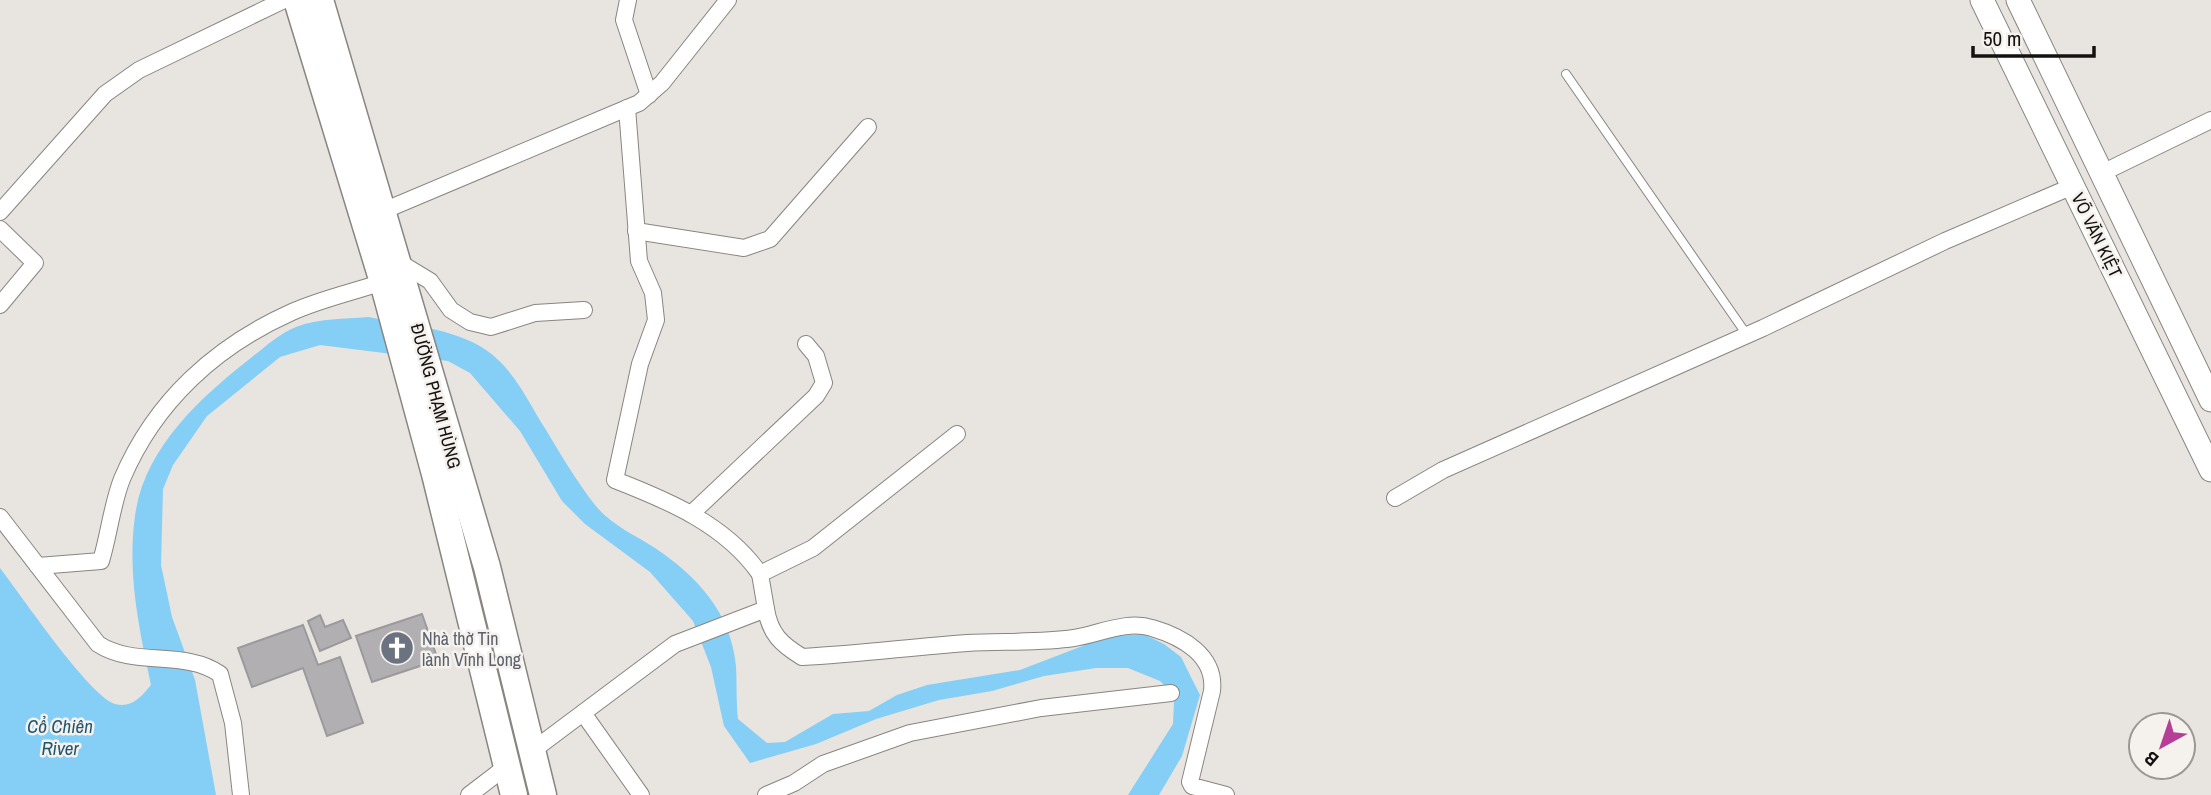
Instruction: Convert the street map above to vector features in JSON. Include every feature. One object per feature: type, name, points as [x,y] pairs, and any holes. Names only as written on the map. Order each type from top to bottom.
[{"type":"main road","name":"ĐƯỜNG PHẠM HÙNG","points":[[297,0],[390,272],[445,471],[487,567],[543,795]]},
{"type":"main road","name":"ĐƯỜNG PHẠM HÙNG","points":[[320,0],[383,211],[390,272],[410,299],[514,795]]},
{"type":"main road","name":"VÕ VĂN KIỆT","points":[[1982,0],[2211,470]]},
{"type":"main road","name":"VÕ VĂN KIỆT","points":[[2018,0],[2211,400]]},
{"type":"main road","points":[[2120,283],[2147,269]]},
{"type":"street","points":[[0,212],[105,94],[139,70],[284,0]]},
{"type":"street","points":[[628,0],[624,20],[649,94]]},
{"type":"street","points":[[383,211],[627,108],[662,83],[728,0]]},
{"type":"street","points":[[627,108],[639,261],[653,293],[656,320],[640,364],[615,480],[691,514],[745,553],[760,574],[769,627],[783,645],[802,657],[968,643],[1073,638],[1126,626],[1151,627],[1196,649],[1208,661],[1213,680],[1185,795]]},
{"type":"street","points":[[2102,173],[2211,120]]},
{"type":"street","points":[[636,231],[744,248],[770,239],[868,127]]},
{"type":"street","points":[[1395,498],[1443,470],[1747,335],[1945,241],[2073,186]]},
{"type":"street","points":[[0,229],[35,263],[0,305]]},
{"type":"street","points":[[38,566],[101,561],[121,482],[140,442],[178,388],[242,336],[294,310],[390,272],[430,281],[451,310],[470,322],[491,327],[535,313],[584,310]]},
{"type":"street","points":[[691,514],[816,396],[824,383],[822,370],[806,344]]},
{"type":"street","points":[[760,574],[813,548],[957,434]]},
{"type":"street","points":[[0,517],[98,644],[113,654],[202,664],[220,674],[233,723],[241,795]]},
{"type":"street","points":[[532,751],[674,644],[766,609]]},
{"type":"street","points":[[766,795],[794,783],[823,764],[910,733],[1041,708],[1171,693]]},
{"type":"street","points":[[583,713],[641,795]]},
{"type":"street","points":[[469,795],[507,766]]},
{"type":"street","points":[[1190,776],[1192,786],[1226,795]]},
{"type":"lane","points":[[1566,74],[1747,335]]},
{"type":"water","name":"Cổ Chiên River","points":[[369,317],[429,328],[459,337],[486,350],[505,367],[569,468],[601,512],[671,559],[710,598],[720,613],[733,647],[738,719],[767,743],[785,742],[833,714],[869,711],[897,695],[927,685],[1020,670],[1106,637],[1143,634],[1164,644],[1181,657],[1200,695],[1182,756],[1159,795],[1128,795],[1173,724],[1174,702],[1171,692],[1160,681],[1128,668],[1096,668],[1044,676],[992,691],[939,700],[876,719],[816,744],[750,763],[724,726],[711,667],[693,621],[650,572],[585,524],[562,501],[520,431],[470,373],[448,361],[320,345],[280,357],[207,416],[173,465],[163,489],[161,565],[172,617],[195,680],[216,795],[0,795],[0,568],[89,683],[115,704],[126,705],[136,701],[151,685],[133,580],[135,516],[150,468],[163,446],[213,389],[284,333],[314,322]]},
{"type":"building","name":"Nhà thờ Tin lành Vĩnh Long","points":[[422,614],[438,660],[372,682],[356,636]]},
{"type":"building","points":[[320,615],[325,627],[343,620],[351,638],[320,651],[308,621]]},
{"type":"building","points":[[303,625],[318,665],[340,657],[363,723],[327,736],[303,668],[252,687],[238,648]]},
{"type":"place","name":"Nhà thờ Tin lành Vĩnh Long","points":[[397,648]]}]
